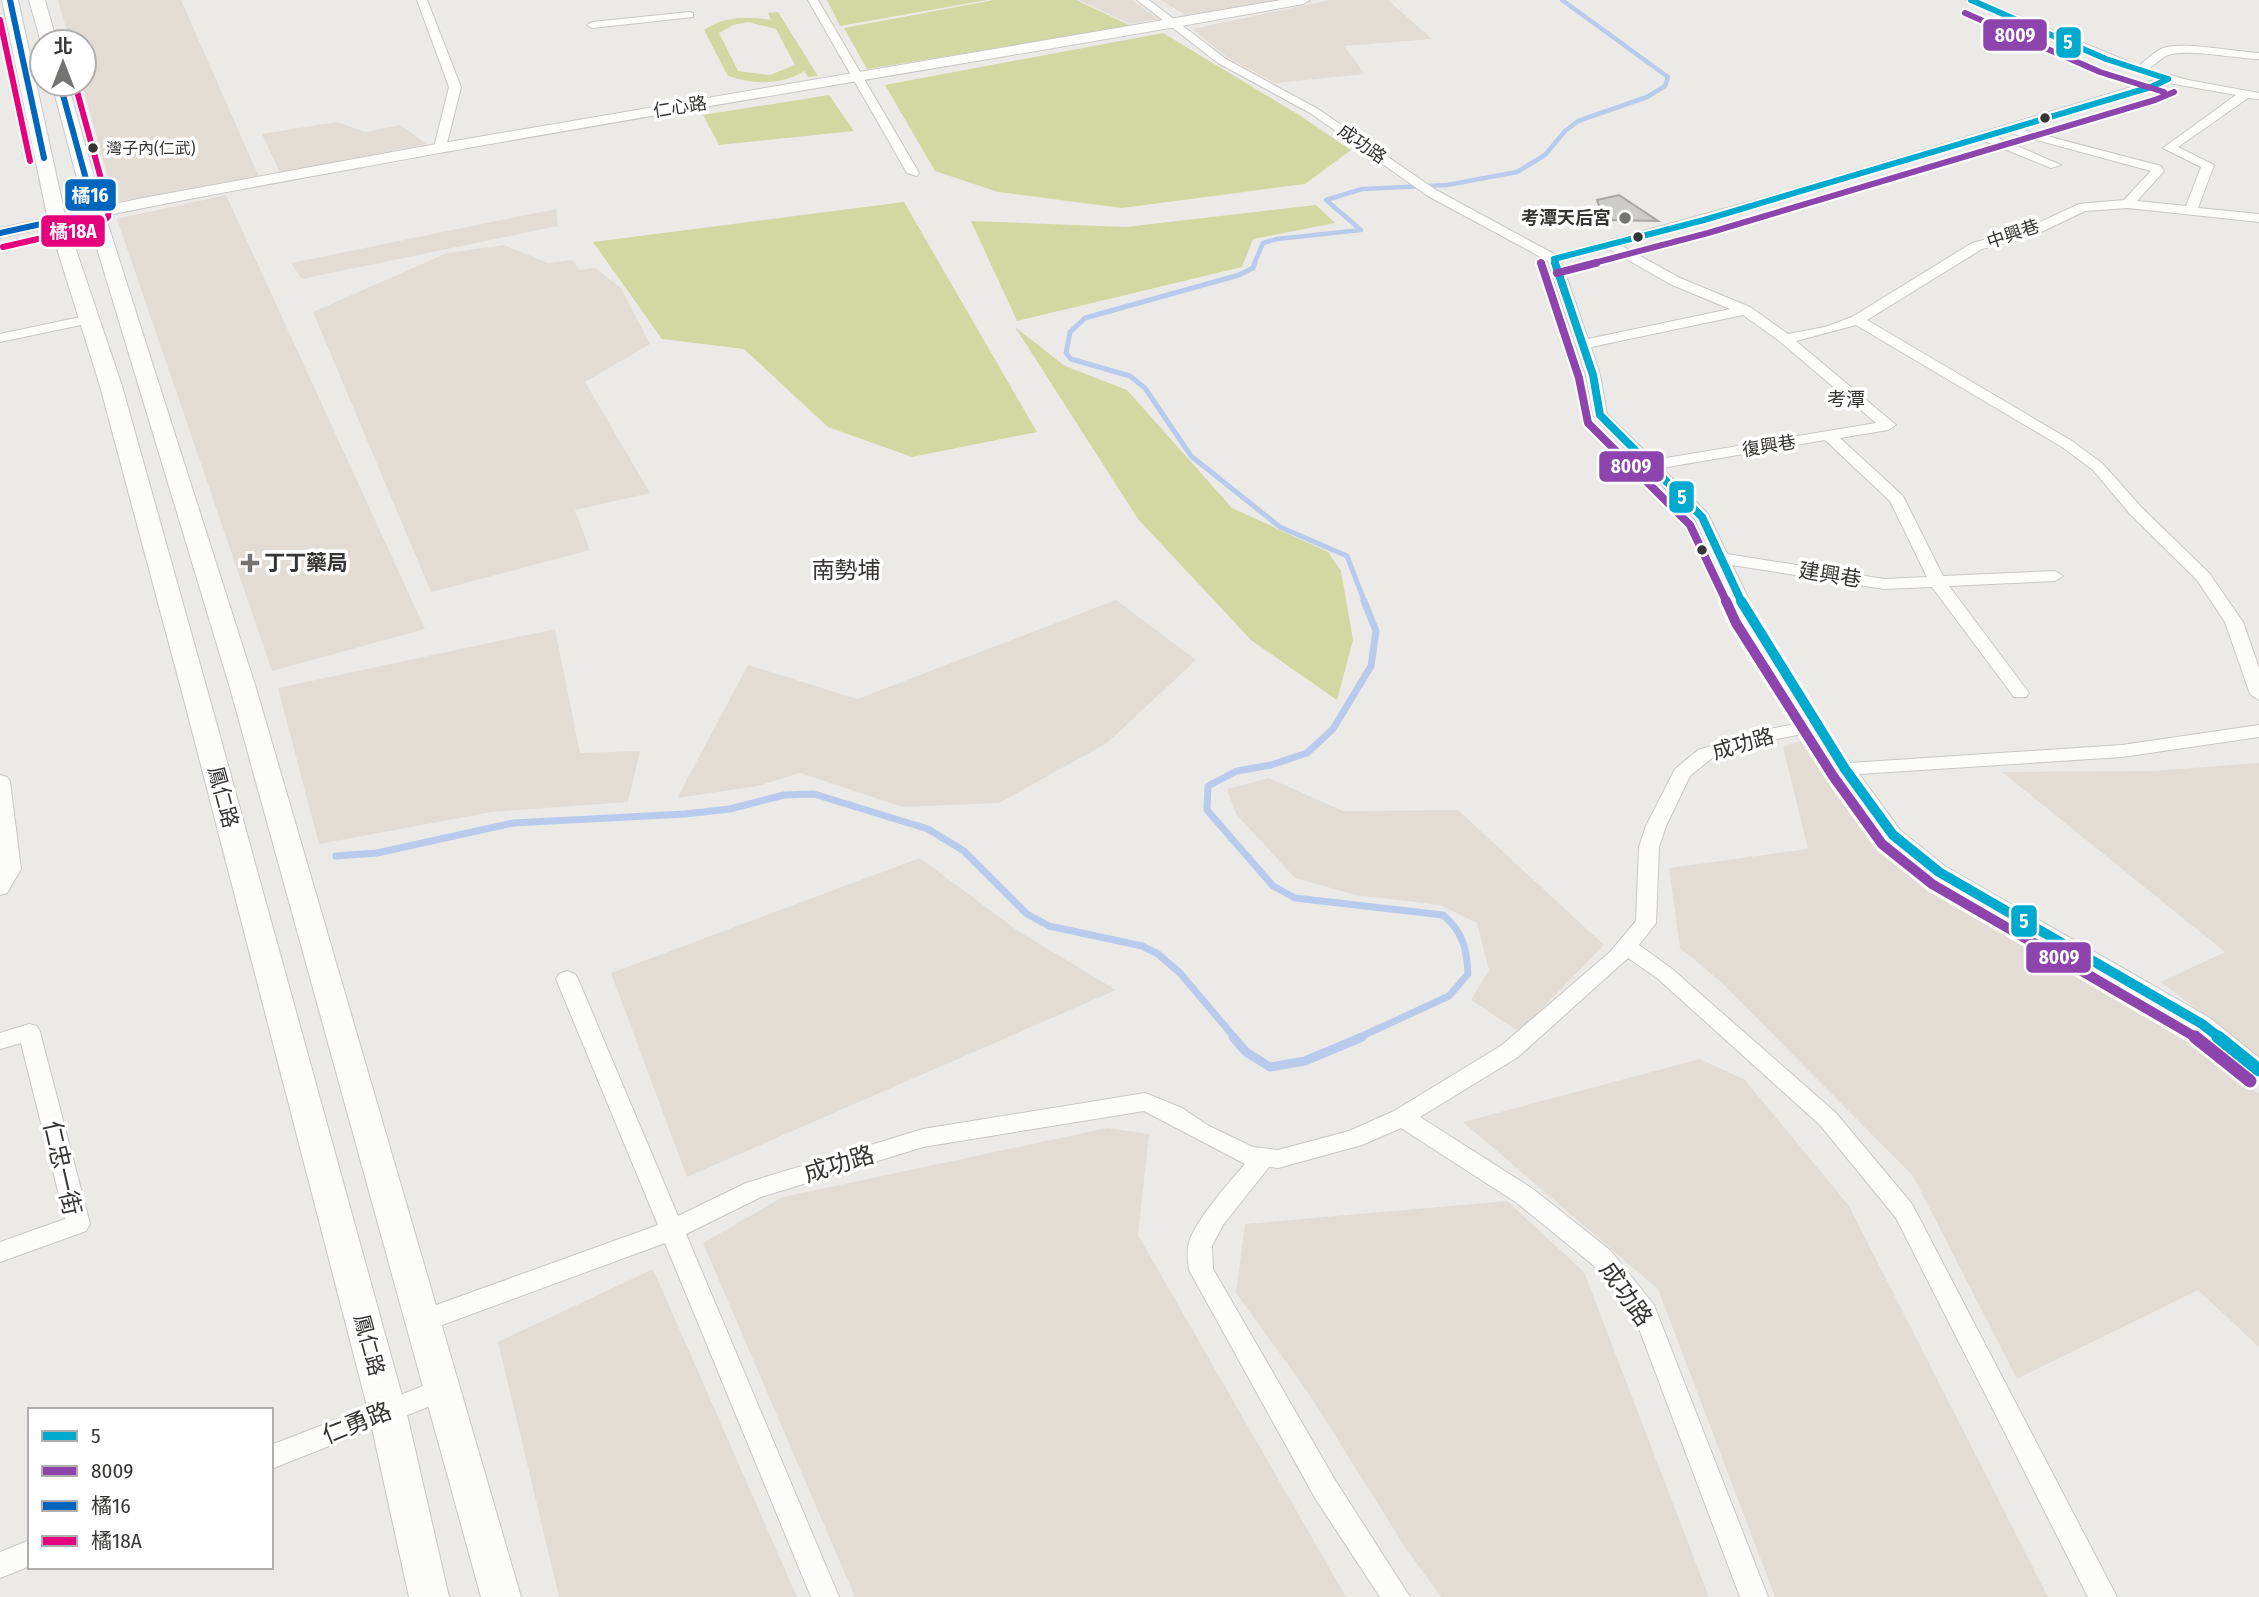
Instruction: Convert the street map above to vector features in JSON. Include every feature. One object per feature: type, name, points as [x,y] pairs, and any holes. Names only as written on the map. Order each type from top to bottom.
[{"type":"main road","name":"鳳仁路","points":[[10,0],[57,220],[111,386],[197,700],[387,1410],[429,1597]]},
{"type":"main road","points":[[37,0],[45,28]]},
{"type":"main road","points":[[64,98],[95,212],[246,696],[501,1597]]},
{"type":"street","points":[[422,0],[455,87],[440,147]]},
{"type":"street","points":[[813,0],[913,173]]},
{"type":"street","name":"成功路","points":[[1142,0],[1222,61],[1314,111],[1432,193],[1554,259]]},
{"type":"street","name":"仁心路","points":[[0,233],[95,212],[440,147],[1303,0]]},
{"type":"street","points":[[1971,0],[2068,43],[2140,70],[2168,79],[2253,95]]},
{"type":"street","points":[[592,25],[689,15]]},
{"type":"street","points":[[2140,70],[2165,51],[2204,50],[2230,55],[2259,56]]},
{"type":"street","points":[[2168,79],[2151,87],[2003,128],[1611,245],[1554,259],[1593,375],[1600,415],[1702,517],[1748,616],[1845,769],[1893,835],[1939,872],[2202,1024],[2259,1070]]},
{"type":"street","points":[[2190,210],[2208,165],[2169,148],[2253,95]]},
{"type":"street","points":[[2003,128],[2157,169],[2128,204]]},
{"type":"street","points":[[1980,135],[2055,165]]},
{"type":"street","name":"中興巷","points":[[1786,339],[1829,330],[1857,320],[1977,246],[2030,232],[2083,207],[2128,204],[2259,218]]},
{"type":"street","points":[[1611,245],[1675,281],[1745,310],[1786,339],[1888,425]]},
{"type":"street","points":[[1583,344],[1745,310]]},
{"type":"street","points":[[0,338],[90,319]]},
{"type":"street","points":[[1857,320],[2067,444],[2098,467],[2136,511],[2203,577],[2234,622],[2259,695]]},
{"type":"street","name":"復興巷","points":[[1650,465],[1830,437],[1888,425]]},
{"type":"street","points":[[1830,437],[1897,499],[1938,583],[2020,693]]},
{"type":"street","name":"建興巷","points":[[1723,558],[1884,584],[2054,576]]},
{"type":"street","name":"成功路","points":[[423,1321],[670,1231],[754,1191],[923,1138],[1145,1102],[1174,1114],[1201,1132],[1250,1156],[1278,1159],[1354,1139],[1402,1117],[1510,1051],[1626,946],[1646,923],[1649,848],[1656,826],[1682,773],[1705,754],[1759,737],[1818,725]]},
{"type":"street","points":[[1845,769],[2122,751],[2259,731]]},
{"type":"street","points":[[0,781],[11,869],[0,888]]},
{"type":"street","points":[[1626,946],[1664,973],[1828,1119],[1905,1211],[2104,1597]]},
{"type":"street","points":[[567,979],[825,1597]]},
{"type":"street","name":"仁忠一街","points":[[0,1041],[29,1032],[78,1224],[0,1252]]},
{"type":"street","name":"成功路","points":[[1402,1117],[1525,1196],[1602,1258],[1645,1313],[1754,1597]]},
{"type":"street","points":[[1263,1158],[1215,1219],[1200,1247],[1201,1270],[1325,1489],[1396,1597]]},
{"type":"street","name":"仁勇路","points":[[273,1456],[444,1389]]},
{"type":"street","points":[[0,1565],[28,1554]]},
{"type":"shaded area","points":[[58,0],[181,0],[259,177],[115,202],[86,98],[98,98],[98,28],[66,28]]},
{"type":"shaded area","points":[[1079,0],[1131,0],[1159,19],[1130,24]]},
{"type":"shaded area","points":[[1161,0],[1282,0],[1188,17]]},
{"type":"shaded area","points":[[1331,0],[1388,0],[1432,39],[1344,46],[1365,74],[1275,83],[1227,57],[1192,29]]},
{"type":"shaded area","points":[[337,122],[365,132],[401,125],[426,144],[280,173],[262,134]]},
{"type":"shaded area","points":[[226,195],[425,629],[272,671],[117,219]]},
{"type":"shaded area","points":[[556,209],[558,226],[302,279],[291,263]]},
{"type":"shaded area","points":[[504,245],[548,263],[572,260],[580,270],[595,268],[621,288],[650,344],[585,382],[650,493],[575,510],[590,550],[431,592],[313,312],[447,253]]},
{"type":"shaded area","points":[[1116,600],[1196,660],[1107,743],[999,803],[902,807],[800,773],[758,786],[677,798],[748,665],[857,699]]},
{"type":"shaded area","points":[[555,629],[580,753],[640,751],[628,802],[492,812],[319,844],[278,688]]},
{"type":"shaded area","points":[[1810,738],[1868,834],[2000,928],[2210,1056],[2259,1094],[2259,1347],[2198,1290],[2017,1379],[1913,1176],[1721,982],[1680,948],[1669,868],[1808,849],[1783,747]]},
{"type":"shaded area","points":[[2259,763],[2259,1057],[2161,982],[2225,952],[2002,772],[2152,771]]},
{"type":"shaded area","points":[[1269,778],[1343,811],[1458,810],[1604,945],[1519,1032],[1471,1000],[1489,970],[1477,923],[1440,905],[1356,895],[1295,878],[1236,814],[1227,789]]},
{"type":"shaded area","points":[[920,858],[1018,931],[1116,990],[687,1177],[611,973]]},
{"type":"shaded area","points":[[1700,1059],[1745,1080],[1849,1206],[2048,1597],[1775,1597],[1658,1289],[1463,1122]]},
{"type":"shaded area","points":[[1107,1128],[1149,1134],[1138,1235],[1346,1597],[855,1597],[703,1243],[783,1197]]},
{"type":"shaded area","points":[[1507,1201],[1584,1272],[1709,1597],[1441,1597],[1405,1547],[1309,1394],[1236,1293],[1245,1224]]},
{"type":"shaded area","points":[[653,1269],[797,1597],[559,1597],[498,1342]]},
{"type":"green space","points":[[827,0],[987,0],[840,26]]},
{"type":"green space","points":[[994,0],[1076,0],[1131,26],[867,69],[844,28]]},
{"type":"green space","points":[[778,12],[818,76],[808,77],[804,71],[786,79],[766,82],[746,81],[728,76],[704,30],[719,22],[736,18],[771,20],[768,13]],"holes":[[[748,22],[776,29],[795,65],[770,75],[738,71],[719,33],[733,25]]]},
{"type":"green space","points":[[1163,33],[1299,115],[1351,150],[1305,184],[1122,208],[998,192],[935,171],[885,85]]},
{"type":"green space","points":[[829,95],[854,131],[719,145],[703,115]]},
{"type":"green space","points":[[904,202],[1037,432],[912,457],[828,427],[744,349],[662,339],[593,242]]},
{"type":"green space","points":[[1316,205],[1335,223],[1253,239],[1242,267],[1017,321],[971,221],[1126,227]]},
{"type":"green space","points":[[1015,327],[1065,366],[1127,390],[1232,508],[1328,552],[1341,571],[1353,640],[1337,700],[1251,640],[1138,519]]},
{"type":"building","points":[[1619,195],[1658,221],[1604,220],[1597,200]]},
{"type":"waterway","points":[[1254,264],[1263,243],[1277,239],[1361,230],[1326,200],[1362,189],[1447,185],[1517,172],[1545,155],[1565,131],[1578,121],[1647,97],[1665,86],[1668,77],[1562,0]]},
{"type":"waterway","points":[[1255,263],[1253,268],[1239,275],[1085,318],[1070,332],[1066,353],[1071,359],[1130,376],[1145,388],[1191,456],[1280,527],[1347,556],[1365,603]]},
{"type":"waterway","points":[[1358,1038],[1449,996],[1468,974],[1465,949],[1455,928],[1443,915],[1295,898],[1273,886],[1207,810],[1208,786],[1237,771],[1271,765],[1307,753],[1333,729],[1371,666],[1376,631],[1364,601]]},
{"type":"waterway","points":[[336,856],[377,853],[513,823],[685,814],[730,809],[784,795],[814,794],[928,829],[964,851],[1027,914],[1049,926],[1142,946],[1158,954],[1180,973],[1235,1038]]},
{"type":"waterway","points":[[1233,1037],[1246,1052],[1270,1067],[1305,1061],[1362,1037]]},
{"type":"transit line","name":"橘16","points":[[10,0],[44,158]]},
{"type":"transit line","name":"5","points":[[1971,0],[2106,59],[2168,79]]},
{"type":"transit line","name":"8009","points":[[1965,13],[2100,72],[2164,92]]},
{"type":"transit line","name":"橘18A","points":[[0,20],[30,161]]},
{"type":"transit line","name":"5","points":[[1554,259],[1704,220],[2151,87],[2168,79]]},
{"type":"transit line","name":"8009","points":[[1557,273],[1708,233],[2155,100],[2174,92]]},
{"type":"transit line","name":"橘16","points":[[0,233],[95,212],[64,98]]},
{"type":"transit line","name":"橘18A","points":[[3,247],[99,225],[108,217],[109,208],[79,98]]},
{"type":"transit line","name":"5","points":[[1554,259],[1593,375],[1600,415],[1702,517],[1748,616],[1845,769],[1893,835],[1939,872],[2202,1024],[2259,1070]]},
{"type":"transit line","name":"8009","points":[[1541,263],[1579,378],[1588,423],[1690,525],[1736,623],[1833,776],[1882,844],[1932,884],[2194,1036],[2250,1081]]},
{"type":"place","name":"灣子內(仁武)","points":[[93,148]]},
{"type":"place","name":"考潭天后宮","points":[[1625,218]]},
{"type":"place","name":"丁丁藥局","points":[[250,563]]},
{"type":"district","name":"考潭","points":[[1846,399]]},
{"type":"district","name":"南勢埔","points":[[846,570]]}]
